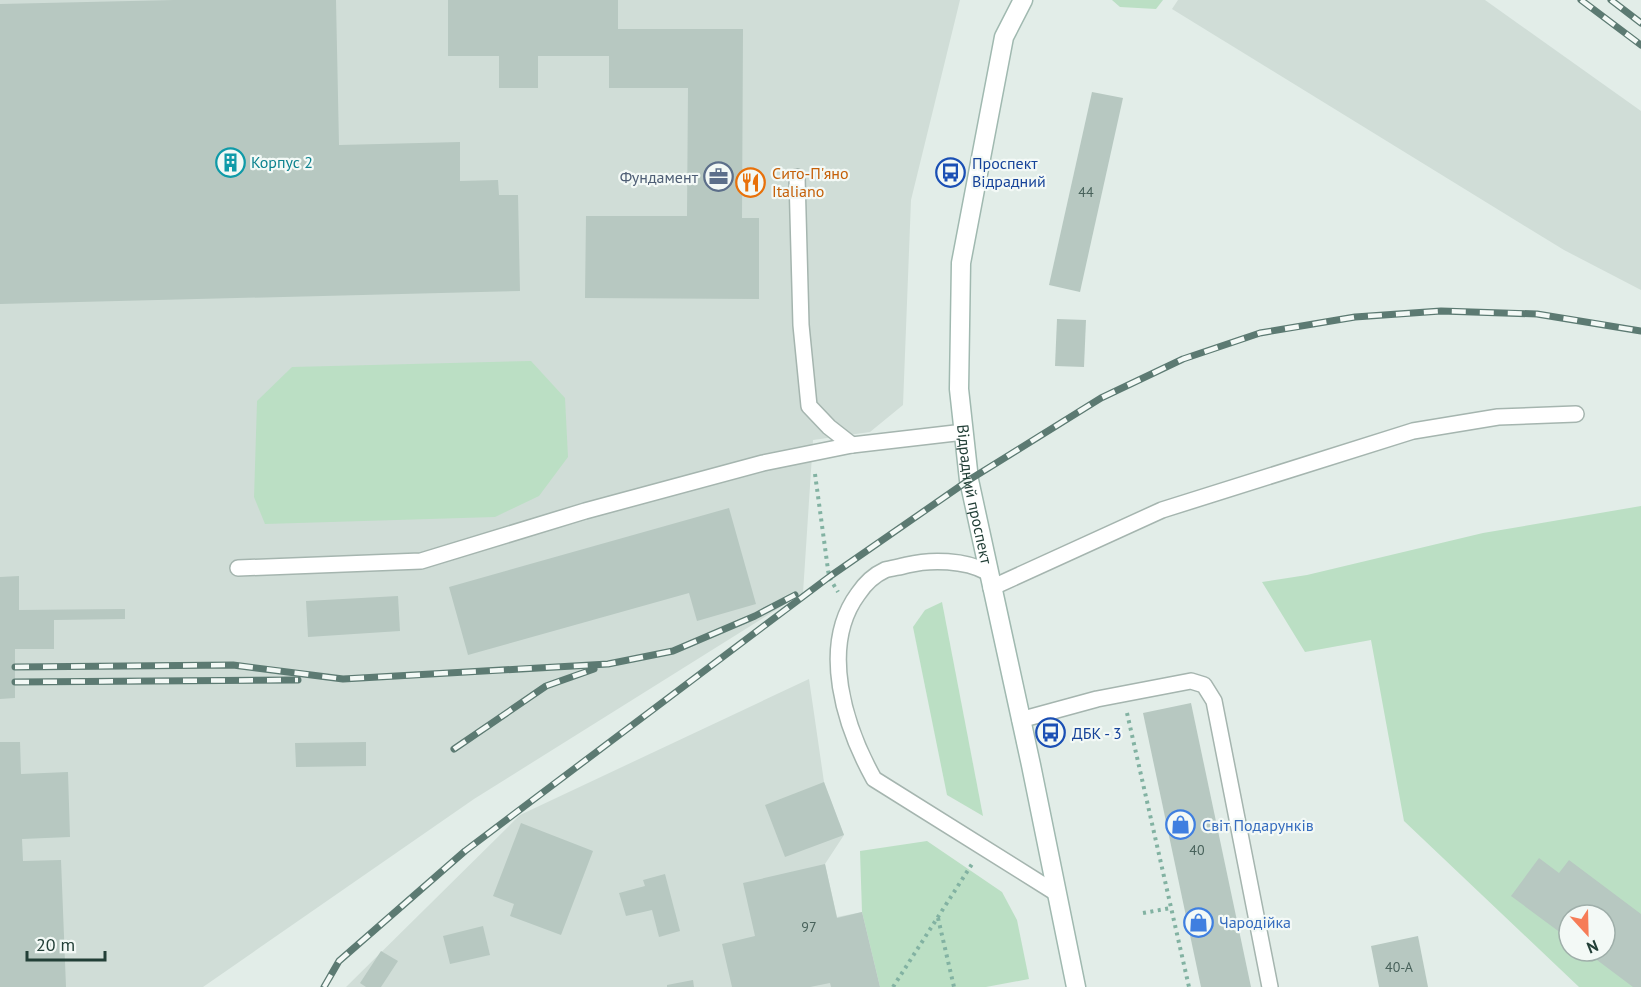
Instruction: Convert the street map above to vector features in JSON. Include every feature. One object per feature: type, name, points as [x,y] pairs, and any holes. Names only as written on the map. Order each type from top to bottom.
[{"type":"main road","name":"Відрадний проспект","points":[[1023,0],[1004,37],[961,263],[959,389],[969,480],[1076,987]]},
{"type":"lane","points":[[797,177],[801,325],[809,406],[829,427],[852,445]]},
{"type":"lane","points":[[1056,893],[874,779],[860,752],[840,676],[838,633],[848,608],[864,585],[883,571],[904,565],[941,561],[976,566],[989,580],[1162,510],[1413,431],[1498,417],[1576,414]]},
{"type":"lane","points":[[238,568],[421,561],[585,511],[764,463],[852,445],[963,432]]},
{"type":"lane","points":[[1020,720],[1097,699],[1123,696],[1191,681],[1204,685],[1214,700],[1270,987]]},
{"type":"path","points":[[813,453],[829,577],[848,608]]},
{"type":"path","points":[[1123,696],[1189,987]]},
{"type":"path","points":[[893,987],[973,863]]},
{"type":"path","points":[[1143,913],[1171,908]]},
{"type":"path","points":[[938,917],[954,987]]},
{"type":"shaded area","points":[[0,0],[960,0],[911,200],[903,405],[870,432],[813,440],[803,593],[474,799],[203,987],[0,987]]},
{"type":"shaded area","points":[[1178,0],[1485,0],[1641,111],[1641,290],[1564,250],[1172,9]]},
{"type":"shaded area","points":[[809,679],[824,782],[844,835],[825,864],[837,917],[862,912],[880,987],[346,987],[520,815]]},
{"type":"green space","points":[[1112,0],[1163,0],[1156,9],[1120,7]]},
{"type":"green space","points":[[531,361],[565,398],[568,457],[539,496],[495,517],[265,524],[254,497],[257,401],[292,367]]},
{"type":"green space","points":[[1641,506],[1641,987],[1579,987],[1404,821],[1371,640],[1305,652],[1262,582],[1307,575],[1483,533]]},
{"type":"green space","points":[[942,602],[983,816],[947,795],[913,627],[925,610]]},
{"type":"green space","points":[[927,841],[1002,892],[1017,920],[1029,979],[986,987],[880,987],[862,912],[860,851]]},
{"type":"building","name":"Корпус 2","points":[[174,0],[336,0],[339,145],[460,142],[460,181],[498,180],[499,195],[518,195],[520,291],[0,304],[0,4]]},
{"type":"building","points":[[448,0],[618,0],[618,29],[743,29],[742,218],[759,218],[759,299],[585,298],[586,216],[687,216],[688,88],[609,88],[609,56],[538,56],[538,88],[499,88],[499,56],[448,56]]},
{"type":"building","points":[[1092,92],[1123,98],[1080,292],[1049,285]]},
{"type":"building","points":[[1057,319],[1086,320],[1084,367],[1055,366]]},
{"type":"building","points":[[729,508],[756,604],[697,621],[689,593],[468,655],[449,587]]},
{"type":"building","points":[[19,576],[19,610],[125,609],[125,619],[54,620],[54,649],[15,649],[15,698],[0,699],[0,577]]},
{"type":"building","points":[[398,596],[400,631],[308,637],[306,601]]},
{"type":"building","points":[[1191,703],[1251,987],[1201,987],[1143,713]]},
{"type":"building","points":[[0,742],[20,742],[21,774],[68,772],[70,837],[22,839],[23,861],[61,860],[66,987],[0,987]]},
{"type":"building","points":[[366,742],[366,766],[296,767],[295,743]]},
{"type":"building","points":[[824,782],[844,835],[785,857],[765,805]]},
{"type":"building","points":[[521,823],[593,851],[561,935],[510,916],[514,904],[493,896]]},
{"type":"building","points":[[1539,858],[1559,873],[1569,860],[1641,914],[1641,987],[1633,987],[1601,963],[1617,963],[1617,903],[1557,903],[1557,930],[1511,896]]},
{"type":"building","points":[[825,864],[837,918],[862,912],[880,987],[831,987],[830,983],[810,987],[732,987],[722,944],[755,936],[743,883]]},
{"type":"building","points":[[665,874],[680,931],[659,937],[652,910],[626,916],[619,893],[645,886],[643,880]]},
{"type":"building","points":[[483,926],[490,955],[450,964],[443,936]]},
{"type":"building","points":[[1418,936],[1428,987],[1379,987],[1371,946]]},
{"type":"building","points":[[381,951],[398,961],[381,987],[366,987],[360,983]]},
{"type":"building","points":[[693,980],[694,987],[667,987],[667,985]]},
{"type":"railway","points":[[1581,0],[1641,45]]},
{"type":"railway","points":[[1611,0],[1641,23]]},
{"type":"railway","points":[[324,987],[339,961],[465,851],[829,577],[969,480],[1101,398],[1183,359],[1260,333],[1355,317],[1441,311],[1537,314],[1641,331]]},
{"type":"railway","points":[[15,667],[233,665],[343,679],[608,664],[673,651],[755,616],[795,595]]},
{"type":"railway","points":[[454,749],[546,686],[594,669]]},
{"type":"railway","points":[[15,682],[298,680]]},
{"type":"place","name":"Корпус 2","points":[[230,162]]},
{"type":"place","name":"Проспект Відрадний","points":[[951,172]]},
{"type":"place","name":"Фундамент","points":[[719,177]]},
{"type":"place","name":"Сито-П'яно Italiano","points":[[751,182]]},
{"type":"place","name":"ДБК - 3","points":[[1051,733]]},
{"type":"place","name":"Світ Подарунків","points":[[1181,825]]},
{"type":"place","name":"Чародійка","points":[[1198,922]]}]
